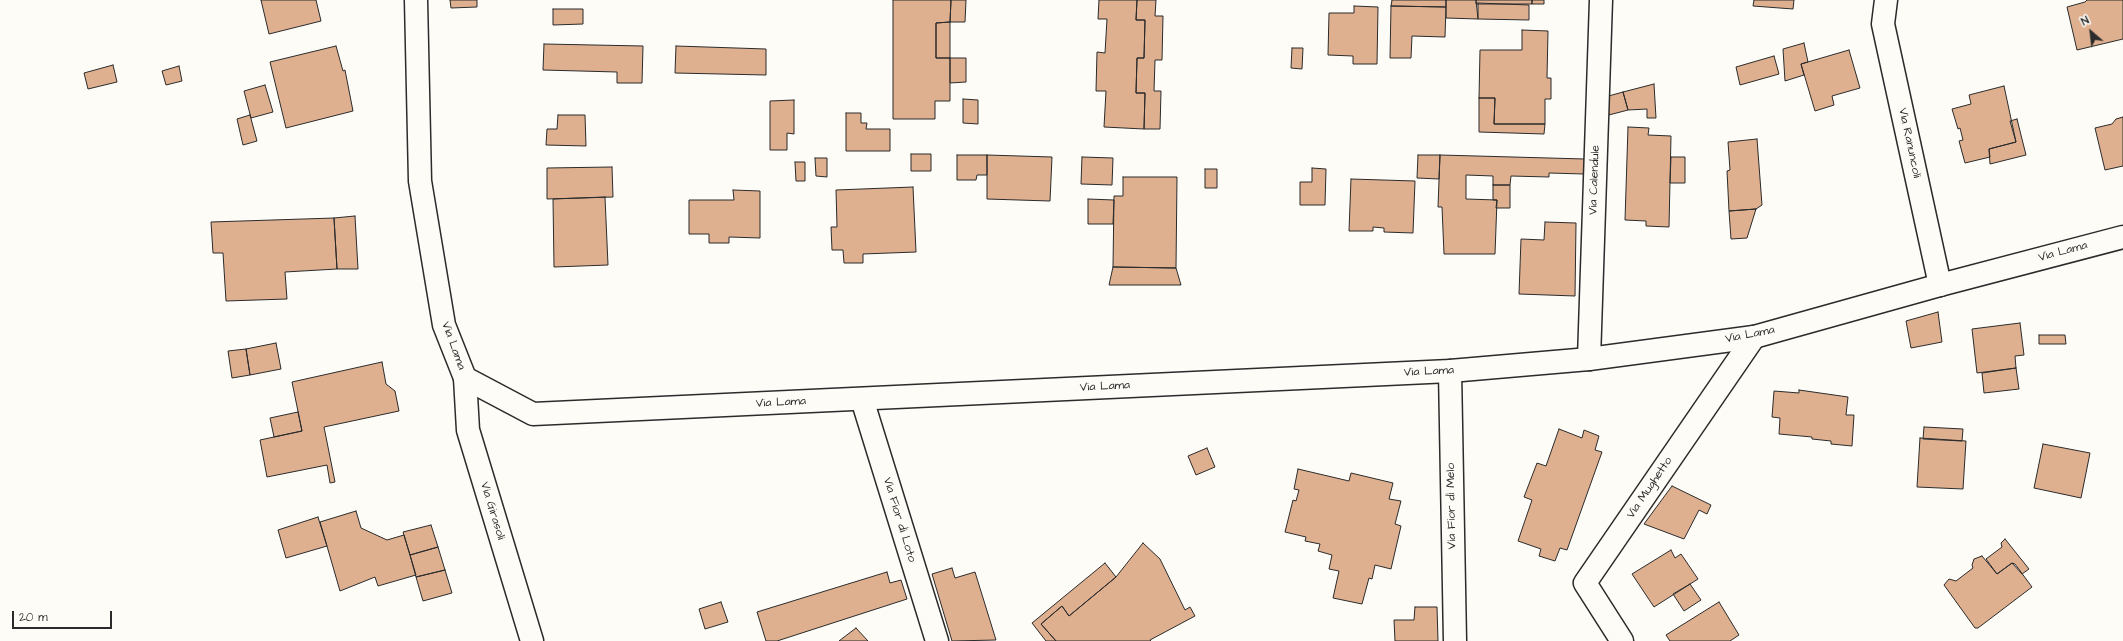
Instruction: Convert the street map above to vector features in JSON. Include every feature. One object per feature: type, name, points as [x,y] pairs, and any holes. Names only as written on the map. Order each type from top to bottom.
[{"type":"street","name":"Via Lama","points":[[416,0],[420,181],[444,325],[465,378],[533,414],[1450,371],[1590,359],[1754,337],[1940,285],[2123,237]]},
{"type":"street","name":"Via Calendule","points":[[1590,359],[1601,0]]},
{"type":"street","name":"Via Ranuncoli","points":[[1886,0],[1883,24],[1940,285]]},
{"type":"street","name":"Via Mughetto","points":[[1622,641],[1585,583],[1754,337]]},
{"type":"street","name":"Via Fior di Melo","points":[[1450,371],[1455,641]]},
{"type":"street","name":"Via Girasoli","points":[[465,378],[468,430],[532,641]]},
{"type":"street","name":"Via Fior di Loto","points":[[862,399],[937,641]]},
{"type":"building","points":[[261,0],[316,0],[321,21],[269,34]]},
{"type":"building","points":[[450,0],[477,0],[477,7],[451,8]]},
{"type":"building","points":[[893,0],[951,0],[950,22],[936,23],[936,58],[950,58],[950,101],[935,101],[935,119],[893,119]]},
{"type":"building","points":[[951,0],[966,0],[965,22],[950,22]]},
{"type":"building","points":[[1099,0],[1137,0],[1136,20],[1145,20],[1144,58],[1137,58],[1136,93],[1145,93],[1144,129],[1104,127],[1106,91],[1096,91],[1097,52],[1105,53],[1107,19],[1098,19]]},
{"type":"building","points":[[1137,0],[1156,0],[1155,16],[1163,16],[1162,60],[1155,60],[1154,91],[1161,91],[1160,129],[1144,129],[1145,93],[1136,93],[1137,58],[1144,58],[1145,20],[1136,20]]},
{"type":"building","points":[[1392,0],[1446,0],[1446,7],[1391,6]]},
{"type":"building","points":[[1446,0],[1476,0],[1478,19],[1446,18]]},
{"type":"building","points":[[1476,0],[1532,0],[1532,4],[1476,4]]},
{"type":"building","points":[[1532,0],[1544,0],[1544,4],[1532,4]]},
{"type":"building","points":[[1754,0],[1794,0],[1793,9],[1753,6]]},
{"type":"building","points":[[2087,0],[2123,0],[2123,39],[2077,50],[2067,7],[2085,2]]},
{"type":"building","points":[[1478,3],[1529,5],[1529,20],[1478,19]]},
{"type":"building","points":[[1354,6],[1378,7],[1377,64],[1353,64],[1353,56],[1328,55],[1329,13],[1354,13]]},
{"type":"building","points":[[1391,6],[1446,7],[1445,37],[1412,36],[1411,58],[1390,58]]},
{"type":"building","points":[[553,9],[583,9],[583,24],[553,25]]},
{"type":"building","points":[[950,22],[950,58],[936,58],[936,23]]},
{"type":"building","points":[[1522,30],[1548,31],[1547,78],[1551,78],[1551,99],[1545,99],[1545,124],[1494,124],[1495,98],[1479,98],[1480,50],[1522,50]]},
{"type":"building","points":[[1804,43],[1808,62],[1801,64],[1804,75],[1785,81],[1783,49]]},
{"type":"building","points":[[544,44],[643,46],[642,83],[617,83],[617,72],[543,70]]},
{"type":"building","points":[[336,46],[343,71],[345,70],[353,111],[286,128],[270,62]]},
{"type":"building","points":[[676,46],[766,49],[766,75],[675,73]]},
{"type":"building","points":[[1292,48],[1303,48],[1302,69],[1291,68]]},
{"type":"building","points":[[1849,50],[1860,88],[1832,96],[1834,105],[1815,111],[1801,64]]},
{"type":"building","points":[[1774,56],[1779,74],[1740,85],[1736,67]]},
{"type":"building","points":[[950,58],[966,58],[966,82],[950,83]]},
{"type":"building","points":[[113,65],[117,82],[88,89],[84,73]]},
{"type":"building","points":[[179,66],[182,81],[166,85],[162,71]]},
{"type":"building","points":[[1654,84],[1656,118],[1647,118],[1647,109],[1628,110],[1623,92]]},
{"type":"building","points":[[265,85],[273,112],[251,118],[244,91]]},
{"type":"building","points":[[2004,86],[2016,142],[1989,149],[1990,157],[1965,163],[1959,141],[1963,140],[1952,109],[1971,104],[1969,95]]},
{"type":"building","points":[[1623,92],[1628,110],[1605,116],[1605,97]]},
{"type":"building","points":[[1479,98],[1495,98],[1494,124],[1545,124],[1544,134],[1479,132]]},
{"type":"building","points":[[963,99],[978,100],[978,124],[963,123]]},
{"type":"building","points":[[794,100],[794,134],[787,133],[787,150],[770,150],[770,101]]},
{"type":"building","points":[[846,113],[861,113],[861,123],[867,123],[866,129],[890,129],[890,151],[846,151]]},
{"type":"building","points":[[250,115],[257,141],[243,145],[237,119]]},
{"type":"building","points":[[558,115],[585,115],[586,146],[546,145],[547,129],[557,129]]},
{"type":"building","points":[[2123,117],[2123,166],[2105,170],[2095,128],[2112,124],[2116,119]]},
{"type":"building","points":[[2017,119],[2026,155],[1990,164],[1989,149],[2016,142],[2010,121]]},
{"type":"building","points":[[1628,127],[1649,128],[1648,135],[1671,136],[1669,227],[1646,226],[1646,221],[1625,220]]},
{"type":"building","points":[[1757,139],[1762,205],[1756,209],[1729,211],[1727,171],[1730,170],[1728,142]]},
{"type":"building","points":[[911,154],[931,154],[931,171],[911,171]]},
{"type":"building","points":[[957,155],[987,155],[987,175],[977,175],[976,180],[957,180]]},
{"type":"building","points":[[987,155],[1052,157],[1050,201],[987,199]]},
{"type":"building","points":[[1418,155],[1440,155],[1439,179],[1417,178]]},
{"type":"building","points":[[1440,155],[1585,159],[1584,174],[1549,173],[1549,177],[1511,176],[1510,185],[1493,185],[1493,176],[1466,175],[1466,199],[1497,200],[1495,254],[1444,254],[1442,207],[1438,207]]},
{"type":"building","points":[[1082,157],[1113,158],[1112,185],[1081,184]]},
{"type":"building","points":[[1671,157],[1685,157],[1685,183],[1670,183]]},
{"type":"building","points":[[815,158],[827,158],[827,177],[816,176]]},
{"type":"building","points":[[795,162],[805,162],[805,181],[796,181]]},
{"type":"building","points":[[612,167],[613,197],[547,199],[547,168]]},
{"type":"building","points":[[1312,168],[1326,169],[1325,205],[1300,205],[1300,182],[1312,182]]},
{"type":"building","points":[[1205,169],[1217,169],[1217,188],[1205,188]]},
{"type":"building","points":[[1123,177],[1177,177],[1176,268],[1113,267],[1114,196],[1123,196]]},
{"type":"building","points":[[1351,179],[1415,181],[1413,233],[1384,232],[1384,228],[1373,227],[1373,231],[1349,231]]},
{"type":"building","points":[[1493,185],[1510,185],[1510,208],[1496,208],[1497,200],[1493,200]]},
{"type":"building","points":[[913,187],[916,252],[863,254],[863,263],[844,263],[843,250],[832,250],[831,227],[837,227],[836,190]]},
{"type":"building","points":[[733,190],[760,191],[760,238],[729,237],[729,243],[709,243],[709,234],[689,234],[689,200],[734,200]]},
{"type":"building","points":[[605,197],[608,265],[554,267],[553,199]]},
{"type":"building","points":[[1088,199],[1114,200],[1113,224],[1088,224]]},
{"type":"building","points":[[1756,209],[1747,238],[1731,239],[1729,211]]},
{"type":"building","points":[[355,216],[358,269],[337,269],[334,218]]},
{"type":"building","points":[[334,218],[337,269],[285,272],[287,299],[226,301],[223,253],[213,253],[211,222]]},
{"type":"building","points":[[1545,222],[1576,223],[1575,296],[1519,294],[1521,239],[1544,240]]},
{"type":"building","points":[[1113,267],[1176,268],[1181,285],[1109,285]]},
{"type":"building","points":[[1938,312],[1942,342],[1911,348],[1906,321]]},
{"type":"building","points":[[2020,323],[2024,355],[2015,356],[2016,368],[1977,373],[1972,329]]},
{"type":"building","points":[[2039,335],[2065,335],[2066,344],[2039,344]]},
{"type":"building","points":[[276,343],[281,369],[250,375],[246,349]]},
{"type":"building","points":[[246,349],[250,375],[232,378],[228,351]]},
{"type":"building","points":[[382,362],[386,384],[395,391],[399,411],[324,427],[335,482],[330,483],[327,465],[267,477],[260,440],[302,431],[292,382]]},
{"type":"building","points":[[2016,368],[2019,389],[1984,393],[1982,373]]},
{"type":"building","points":[[1799,390],[1848,397],[1846,415],[1854,415],[1852,446],[1831,444],[1831,441],[1812,439],[1812,437],[1779,434],[1780,418],[1772,417],[1774,391],[1799,393]]},
{"type":"building","points":[[298,412],[302,431],[274,437],[270,418]]},
{"type":"building","points":[[1924,427],[1963,429],[1962,441],[1923,439]]},
{"type":"building","points":[[1559,429],[1582,438],[1584,430],[1599,436],[1595,450],[1602,452],[1567,550],[1560,548],[1555,561],[1539,556],[1541,549],[1518,541],[1532,500],[1524,497],[1537,463],[1546,466]]},
{"type":"building","points":[[1920,438],[1966,441],[1963,489],[1917,487]]},
{"type":"building","points":[[2043,444],[2090,453],[2081,498],[2034,488]]},
{"type":"building","points":[[1207,448],[1215,467],[1196,475],[1188,456]]},
{"type":"building","points":[[1298,469],[1349,481],[1351,473],[1393,483],[1389,499],[1401,501],[1395,524],[1401,526],[1391,569],[1375,565],[1372,579],[1369,578],[1362,604],[1333,598],[1339,571],[1329,569],[1332,555],[1318,551],[1320,544],[1305,541],[1306,537],[1285,532],[1293,500],[1296,501],[1299,490],[1294,489]]},
{"type":"building","points":[[1672,486],[1711,505],[1707,514],[1699,510],[1684,539],[1644,524]]},
{"type":"building","points":[[356,511],[361,528],[387,540],[404,535],[416,575],[378,586],[375,577],[340,591],[320,522]]},
{"type":"building","points":[[318,517],[327,546],[286,558],[278,530]]},
{"type":"building","points":[[431,525],[438,547],[410,555],[403,532]]},
{"type":"building","points":[[2005,539],[2029,569],[2022,574],[2012,563],[1997,574],[1986,559],[2002,547],[2001,543]]},
{"type":"building","points":[[1143,543],[1160,559],[1185,610],[1190,607],[1195,616],[1150,640],[1151,641],[1056,641],[1041,624],[1062,606],[1069,616],[1116,577]]},
{"type":"building","points":[[438,547],[445,570],[416,577],[410,555]]},
{"type":"building","points":[[1671,550],[1675,558],[1681,554],[1698,579],[1654,607],[1632,574]]},
{"type":"building","points":[[1982,556],[1997,574],[2012,563],[2015,564],[2032,587],[1978,628],[1975,628],[1944,585],[1949,579],[1956,581],[1973,568],[1972,565],[1974,559]]},
{"type":"building","points":[[1105,563],[1116,577],[1069,616],[1062,606],[1041,624],[1056,641],[1046,641],[1032,623]]},
{"type":"building","points":[[952,568],[955,578],[975,572],[996,640],[952,641],[932,574]]},
{"type":"building","points":[[445,570],[452,593],[423,601],[416,577]]},
{"type":"building","points":[[887,572],[890,583],[901,580],[907,599],[777,641],[766,641],[757,612]]},
{"type":"building","points":[[1690,584],[1701,600],[1684,611],[1673,594]]},
{"type":"building","points":[[721,602],[728,622],[705,629],[699,609]]},
{"type":"building","points":[[1719,602],[1739,635],[1730,641],[1670,641],[1666,635]]},
{"type":"building","points":[[1415,607],[1437,607],[1438,641],[1395,641],[1394,620],[1414,620]]},
{"type":"building","points":[[856,628],[868,641],[839,641]]}]
